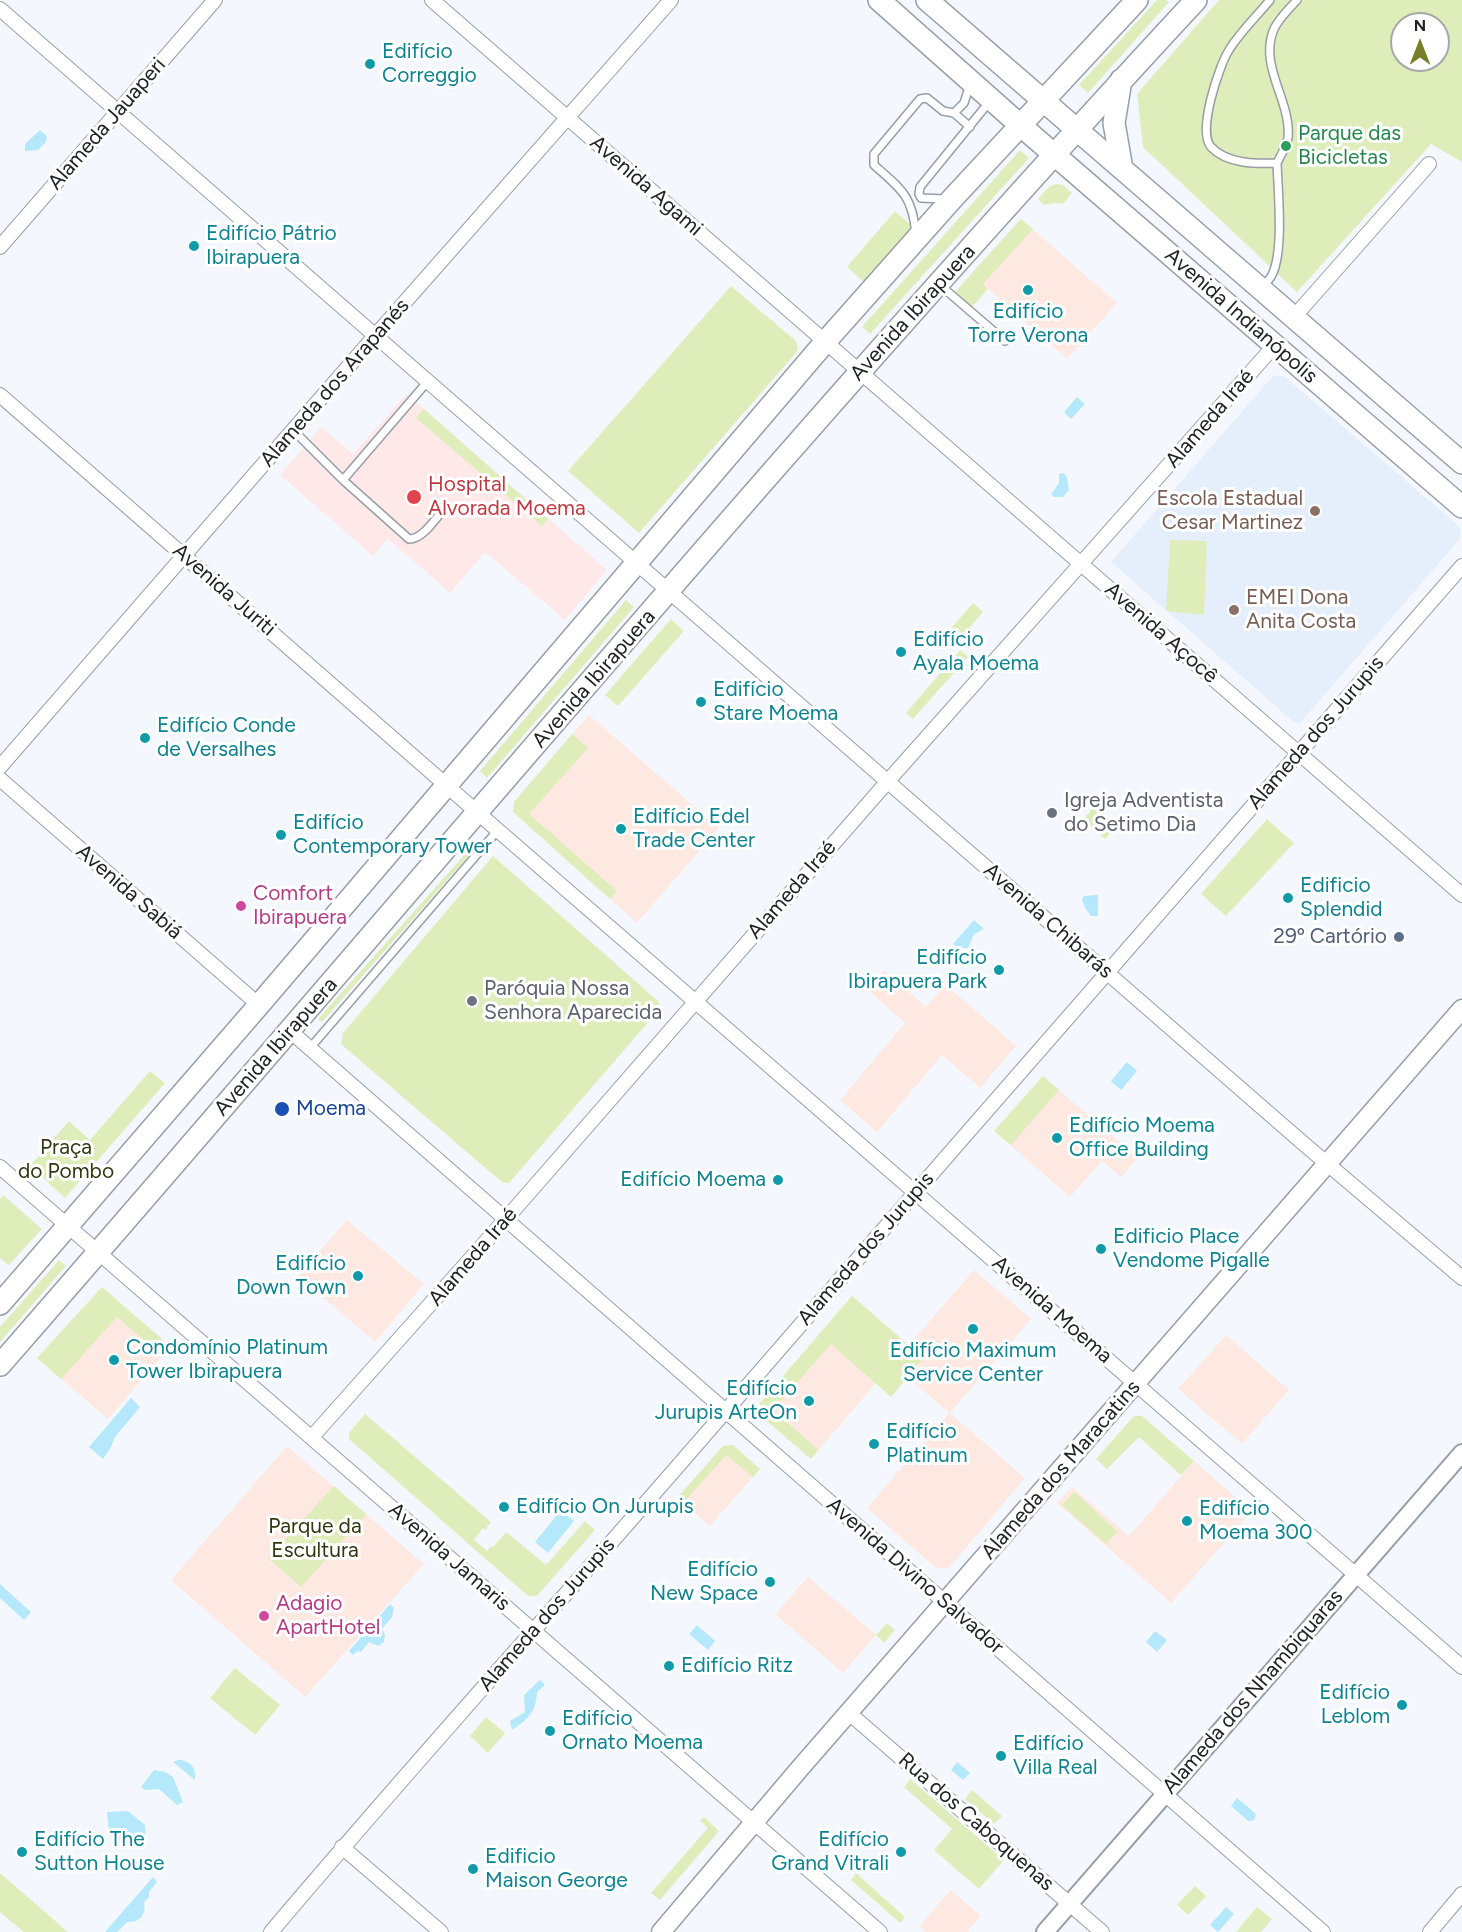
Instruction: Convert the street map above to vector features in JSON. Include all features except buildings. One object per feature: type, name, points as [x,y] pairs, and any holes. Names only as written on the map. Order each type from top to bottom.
[{"type":"main road","name":"Avenida Indianópolis","points":[[879,0],[1462,507]]},
{"type":"main road","name":"Avenida Indianópolis","points":[[927,0],[1462,463]]},
{"type":"main road","name":"Avenida Ibirapuera","points":[[0,1304],[259,1005],[826,341],[916,239],[1137,0]]},
{"type":"main road","name":"Avenida Ibirapuera","points":[[0,1365],[860,372],[1122,79],[1196,0]]},
{"type":"main road","points":[[1122,79],[1114,123],[1122,169]]},
{"type":"main road","name":"Alameda dos Maracatins","points":[[661,1932],[754,1822],[1462,1009]]},
{"type":"street","name":"Alameda Jauaperi","points":[[0,247],[215,0]]},
{"type":"street","name":"Avenida Agami","points":[[432,0],[860,372]]},
{"type":"street","name":"Alameda dos Arapanés","points":[[0,767],[567,117],[663,3]]},
{"type":"street","name":"Avenida Chibarás","points":[[0,9],[1327,1164],[1462,1278]]},
{"type":"street","points":[[1294,317],[1429,164]]},
{"type":"street","name":"Alameda Iraé","points":[[312,1437],[506,1220],[888,781],[1275,345]]},
{"type":"street","name":"Avenida Açocê","points":[[860,372],[1462,895]]},
{"type":"street","name":"Avenida Juriti","points":[[0,395],[447,785]]},
{"type":"street","name":"Alameda dos Jurupis","points":[[271,1932],[342,1847],[534,1631],[1462,566]]},
{"type":"street","name":"Avenida Sabiá","points":[[0,779],[259,1005]]},
{"type":"street","points":[[447,785],[478,813]]},
{"type":"street","name":"Avenida Moema","points":[[478,813],[1462,1667]]},
{"type":"street","name":"Avenida Divino Salvador","points":[[290,1031],[1323,1932]]},
{"type":"street","name":"Avenida Jamaris","points":[[0,1167],[880,1932]]},
{"type":"street","name":"Alameda dos Nhambiquaras","points":[[1045,1932],[1462,1453]]},
{"type":"street","name":"Rua dos Caboquenas","points":[[849,1713],[1102,1932]]},
{"type":"street","points":[[342,1847],[441,1932]]},
{"type":"street","points":[[1430,1932],[1462,1894]]},
{"type":"lane","points":[[1270,0],[1229,48],[1209,101],[1207,118],[1209,143],[1218,151],[1233,160],[1261,164],[1277,163]]},
{"type":"lane","points":[[1261,289],[1275,268],[1277,163],[1288,139],[1288,125],[1271,63],[1270,47],[1274,29],[1297,0]]},
{"type":"lane","points":[[954,113],[964,103],[970,87],[969,79]]},
{"type":"lane","points":[[916,239],[911,207],[903,190],[874,165],[874,154],[920,99],[927,98],[943,111],[954,113],[970,127]]},
{"type":"lane","points":[[921,198],[919,191],[924,180],[992,99]]},
{"type":"lane","points":[[911,207],[921,198],[952,200]]},
{"type":"lane","points":[[939,284],[1005,341]]},
{"type":"lane","points":[[343,480],[428,381]]},
{"type":"lane","points":[[293,430],[343,480],[409,539],[420,536],[444,509]]},
{"type":"lane","name":"Avenida Ibirapuera","points":[[310,1048],[498,830]]},
{"type":"shaded area","points":[[1021,219],[1117,303],[1067,359],[971,274]]},
{"type":"shaded area","name":"Escola Estadual Cesar Martinez","points":[[1273,376],[1284,376],[1460,527],[1460,539],[1300,723],[1295,723],[1111,562]]},
{"type":"shaded area","name":"Hospital Alvorada Moema","points":[[407,394],[607,570],[565,620],[485,552],[450,593],[388,539],[373,556],[280,475],[321,427],[353,454]]},
{"type":"shaded area","points":[[589,715],[719,828],[637,923],[513,812],[514,802]]},
{"type":"shaded area","points":[[884,970],[926,1007],[946,985],[1016,1046],[980,1088],[942,1055],[877,1132],[840,1100],[905,1023],[867,989]]},
{"type":"shaded area","points":[[1043,1076],[1138,1158],[1121,1177],[1102,1161],[1070,1197],[994,1131]]},
{"type":"shaded area","points":[[347,1220],[424,1284],[375,1342],[298,1276]]},
{"type":"shaded area","points":[[974,1270],[1031,1319],[950,1413],[1025,1478],[949,1568],[936,1568],[867,1508],[949,1413],[908,1377],[891,1397],[876,1383],[811,1459],[760,1415],[760,1403],[852,1296],[909,1345]]},
{"type":"shaded area","points":[[114,1298],[171,1346],[108,1419],[37,1358]]},
{"type":"shaded area","points":[[1226,1335],[1289,1390],[1242,1444],[1178,1389]]},
{"type":"shaded area","points":[[733,1445],[760,1469],[710,1526],[677,1498]]},
{"type":"shaded area","points":[[287,1446],[424,1564],[305,1697],[171,1580]]},
{"type":"shaded area","points":[[1194,1461],[1252,1511],[1171,1603],[1057,1503],[1072,1487],[1129,1536]]},
{"type":"shaded area","points":[[808,1577],[876,1635],[843,1673],[775,1614]]},
{"type":"shaded area","points":[[951,1890],[981,1916],[967,1932],[925,1932],[919,1926]]},
{"type":"green space","points":[[1157,0],[1169,2],[1088,93],[1079,85]]},
{"type":"green space","name":"Parque das Bicicletas","points":[[1219,0],[1462,0],[1462,162],[1431,144],[1297,292],[1143,147],[1137,94]]},
{"type":"green space","points":[[1020,150],[1029,158],[870,334],[862,327]]},
{"type":"green space","points":[[1056,184],[1063,185],[1072,193],[1063,204],[1044,205],[1038,199],[1049,187]]},
{"type":"green space","points":[[895,211],[912,226],[864,282],[847,267]]},
{"type":"green space","points":[[1021,219],[1033,229],[983,284],[988,289],[972,307],[955,292]]},
{"type":"green space","points":[[731,286],[796,341],[798,347],[796,353],[639,533],[568,471]]},
{"type":"green space","points":[[424,409],[548,519],[542,526],[416,418]]},
{"type":"green space","points":[[1170,540],[1207,541],[1204,615],[1166,611]]},
{"type":"green space","points":[[626,600],[634,607],[487,778],[480,771]]},
{"type":"green space","points":[[973,603],[983,612],[957,642],[947,633]]},
{"type":"green space","points":[[671,619],[684,631],[618,706],[605,695]]},
{"type":"green space","points":[[960,650],[968,657],[913,719],[906,713]]},
{"type":"green space","points":[[572,734],[588,748],[529,814],[617,891],[610,899],[513,812],[514,802]]},
{"type":"green space","points":[[1095,806],[1117,826],[1105,839],[1083,819]]},
{"type":"green space","points":[[1267,819],[1294,843],[1226,916],[1201,894]]},
{"type":"green space","points":[[476,842],[479,844],[322,1022],[318,1019]]},
{"type":"green space","points":[[493,856],[658,1001],[660,1006],[509,1183],[503,1183],[341,1044],[343,1033]]},
{"type":"green space","name":"Praça do Pombo","points":[[150,1071],[165,1083],[65,1198],[30,1166],[69,1121],[90,1140]]},
{"type":"green space","points":[[1043,1076],[1059,1090],[1011,1145],[994,1131]]},
{"type":"green space","name":"Praça do Pombo","points":[[3,1195],[42,1229],[9,1265],[0,1258],[0,1199]]},
{"type":"green space","points":[[59,1260],[66,1266],[0,1342],[0,1327]]},
{"type":"green space","points":[[102,1287],[162,1339],[153,1348],[117,1317],[61,1379],[37,1358]]},
{"type":"green space","points":[[852,1296],[923,1358],[891,1397],[831,1344],[773,1410],[818,1450],[811,1459],[760,1415],[760,1403]]},
{"type":"green space","points":[[365,1414],[491,1522],[474,1540],[487,1551],[506,1532],[546,1565],[585,1521],[595,1530],[537,1596],[528,1596],[349,1439],[349,1433]]},
{"type":"green space","points":[[1134,1416],[1142,1416],[1194,1461],[1181,1475],[1139,1437],[1107,1469],[1096,1459]]},
{"type":"green space","points":[[733,1445],[760,1469],[753,1477],[726,1455],[683,1503],[677,1498],[723,1446]]},
{"type":"green space","name":"Parque da Escultura","points":[[334,1486],[366,1514],[301,1587],[268,1558]]},
{"type":"green space","points":[[1074,1492],[1117,1531],[1106,1544],[1062,1505]]},
{"type":"green space","points":[[887,1623],[895,1630],[884,1643],[876,1635]]},
{"type":"green space","points":[[235,1668],[280,1705],[255,1735],[210,1698]]},
{"type":"green space","points":[[486,1717],[505,1733],[488,1753],[470,1736]]},
{"type":"green space","points":[[910,1779],[1004,1860],[979,1889],[934,1850],[952,1829],[904,1787]]},
{"type":"green space","points":[[972,1790],[1002,1816],[994,1824],[965,1799]]},
{"type":"green space","points":[[704,1817],[719,1831],[660,1900],[651,1893],[708,1828],[700,1821]]},
{"type":"green space","points":[[0,1873],[68,1932],[24,1932],[0,1912]]},
{"type":"green space","points":[[856,1873],[905,1917],[900,1923],[851,1880]]},
{"type":"green space","points":[[1195,1886],[1206,1896],[1188,1915],[1177,1905]]},
{"type":"green space","points":[[1257,1907],[1272,1919],[1261,1932],[1236,1932]]},
{"type":"water","points":[[40,130],[47,136],[46,142],[38,150],[25,151],[25,144]]},
{"type":"water","points":[[1077,397],[1085,404],[1071,419],[1064,412]]},
{"type":"water","points":[[1063,473],[1067,477],[1069,490],[1063,497],[1054,497],[1051,494],[1059,483],[1059,474]]},
{"type":"water","points":[[1098,895],[1098,916],[1091,916],[1082,899],[1084,896]]},
{"type":"water","points":[[974,920],[984,929],[974,934],[968,948],[959,948],[953,944]]},
{"type":"water","points":[[1127,1062],[1137,1071],[1121,1090],[1111,1081]]},
{"type":"water","points":[[131,1398],[140,1407],[115,1437],[103,1459],[89,1447]]},
{"type":"water","points":[[561,1510],[574,1521],[548,1553],[535,1542]]},
{"type":"water","points":[[0,1584],[31,1612],[24,1620],[0,1598]]},
{"type":"water","points":[[390,1604],[394,1608],[392,1617],[382,1629],[385,1635],[384,1642],[378,1646],[369,1642],[361,1652],[358,1651],[353,1655],[349,1651]]},
{"type":"water","points":[[697,1625],[715,1641],[708,1650],[689,1634]]},
{"type":"water","points":[[1155,1631],[1167,1640],[1157,1652],[1146,1642]]},
{"type":"water","points":[[540,1680],[545,1685],[537,1692],[533,1710],[527,1719],[512,1730],[510,1721],[525,1712],[524,1695]]},
{"type":"water","points":[[178,1760],[192,1765],[195,1780],[173,1762]]},
{"type":"water","points":[[957,1762],[970,1773],[963,1780],[951,1770]]},
{"type":"water","points":[[154,1770],[165,1772],[173,1777],[183,1802],[177,1805],[159,1789],[145,1790],[141,1787]]},
{"type":"water","points":[[1237,1798],[1256,1814],[1254,1820],[1248,1821],[1231,1806]]},
{"type":"water","points":[[128,1811],[145,1825],[146,1846],[125,1847],[109,1832],[107,1812]]},
{"type":"water","points":[[153,1877],[157,1882],[144,1902],[145,1907],[141,1917],[138,1920],[127,1922],[117,1932],[105,1932]]},
{"type":"water","points":[[1226,1907],[1234,1914],[1218,1932],[1210,1925]]},
{"type":"place","name":"Edifício Correggio","points":[[370,64]]},
{"type":"place","name":"Parque das Bicicletas","points":[[1286,146]]},
{"type":"place","name":"Edifício Pátrio Ibirapuera","points":[[194,246]]},
{"type":"place","name":"Edifício Torre Verona","points":[[1028,290]]},
{"type":"place","name":"Hospital Alvorada Moema","points":[[414,497]]},
{"type":"place","name":"Escola Estadual Cesar Martinez","points":[[1315,511]]},
{"type":"place","name":"EMEI Dona Anita Costa","points":[[1234,610]]},
{"type":"place","name":"Edifício Ayala Moema","points":[[901,652]]},
{"type":"place","name":"Edifício Stare Moema","points":[[701,702]]},
{"type":"place","name":"Edifício Conde de Versalhes","points":[[145,738]]},
{"type":"place","name":"Igreja Adventista do Setimo Dia","points":[[1052,813]]},
{"type":"place","name":"Edifício Edel Trade Center","points":[[621,829]]},
{"type":"place","name":"Edifício Contemporary Tower","points":[[281,835]]},
{"type":"place","name":"Edificio Splendid","points":[[1288,898]]},
{"type":"place","name":"Comfort Ibirapuera","points":[[241,906]]},
{"type":"place","name":"29º Cartório","points":[[1399,937]]},
{"type":"place","name":"Edifício Ibirapuera Park","points":[[999,970]]},
{"type":"place","name":"Paróquia Nossa Senhora Aparecida","points":[[472,1001]]},
{"type":"place","name":"Moema","points":[[282,1109]]},
{"type":"place","name":"Edifício Moema Office Building","points":[[1057,1138]]},
{"type":"place","name":"Edifício Moema","points":[[778,1180]]},
{"type":"place","name":"Edificio Place Vendome Pigalle","points":[[1101,1249]]},
{"type":"place","name":"Edifício Down Town","points":[[358,1276]]},
{"type":"place","name":"Edifício Maximum Service Center","points":[[973,1329]]},
{"type":"place","name":"Condomínio Platinum Tower Ibirapuera","points":[[114,1360]]},
{"type":"place","name":"Edifício Jurupis ArteOn","points":[[809,1401]]},
{"type":"place","name":"Edifício Platinum","points":[[874,1444]]},
{"type":"place","name":"Edifício On Jurupis","points":[[504,1507]]},
{"type":"place","name":"Edifício Moema 300","points":[[1187,1521]]},
{"type":"place","name":"Edifício New Space","points":[[770,1582]]},
{"type":"place","name":"Adagio ApartHotel","points":[[264,1616]]},
{"type":"place","name":"Edifício Ritz","points":[[669,1666]]},
{"type":"place","name":"Edifício Leblom","points":[[1402,1705]]},
{"type":"place","name":"Edifício Ornato Moema","points":[[550,1731]]},
{"type":"place","name":"Edifício Villa Real","points":[[1001,1756]]},
{"type":"place","name":"Edifício The Sutton House","points":[[22,1852]]},
{"type":"place","name":"Edifício Grand Vitrali","points":[[901,1852]]},
{"type":"place","name":"Edificio Maison George","points":[[473,1869]]}]
